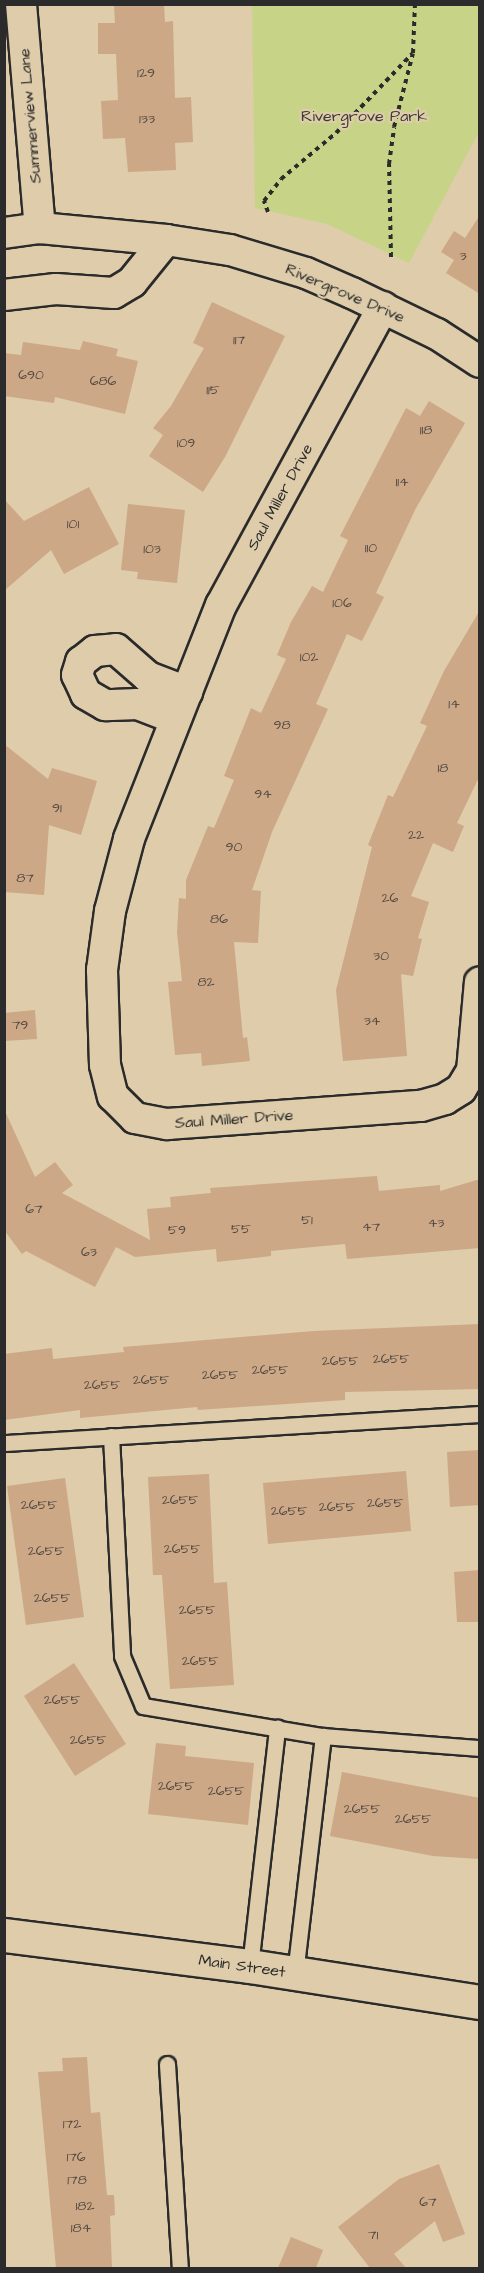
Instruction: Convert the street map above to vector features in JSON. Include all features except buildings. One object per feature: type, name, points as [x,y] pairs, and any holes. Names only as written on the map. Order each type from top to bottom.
[{"type":"main road","name":"Main Street","points":[[4,1935],[250,1966],[480,2002]]},
{"type":"street","name":"Summerview Lane","points":[[21,4],[40,228]]},
{"type":"street","name":"Rivergrove Drive","points":[[4,232],[40,228],[166,240],[230,250],[306,273],[383,307],[437,334],[480,362]]},
{"type":"street","points":[[4,295],[56,289],[114,293],[132,282],[166,240]]},
{"type":"street","name":"Saul Miller Drive","points":[[383,307],[221,605],[129,839],[110,911],[102,970],[105,1065],[112,1096],[135,1118],[167,1124],[421,1106],[445,1099],[461,1089],[472,1071],[480,982]]},
{"type":"lane","points":[[4,1443],[480,1414]]},
{"type":"lane","points":[[111,1436],[122,1656],[143,1706],[323,1736],[480,1748]]},
{"type":"lane","points":[[250,1966],[277,1728]]},
{"type":"lane","points":[[296,1974],[323,1736]]},
{"type":"lane","points":[[167,2064],[180,2268]]},
{"type":"path","points":[[391,257],[389,164],[394,127],[412,53],[415,4]]},
{"type":"path","points":[[268,212],[264,201],[281,179],[336,133],[412,53]]},
{"type":"green space","name":"Rivergrove Park","points":[[252,5],[479,5],[479,132],[409,263],[327,224],[255,208]]}]
